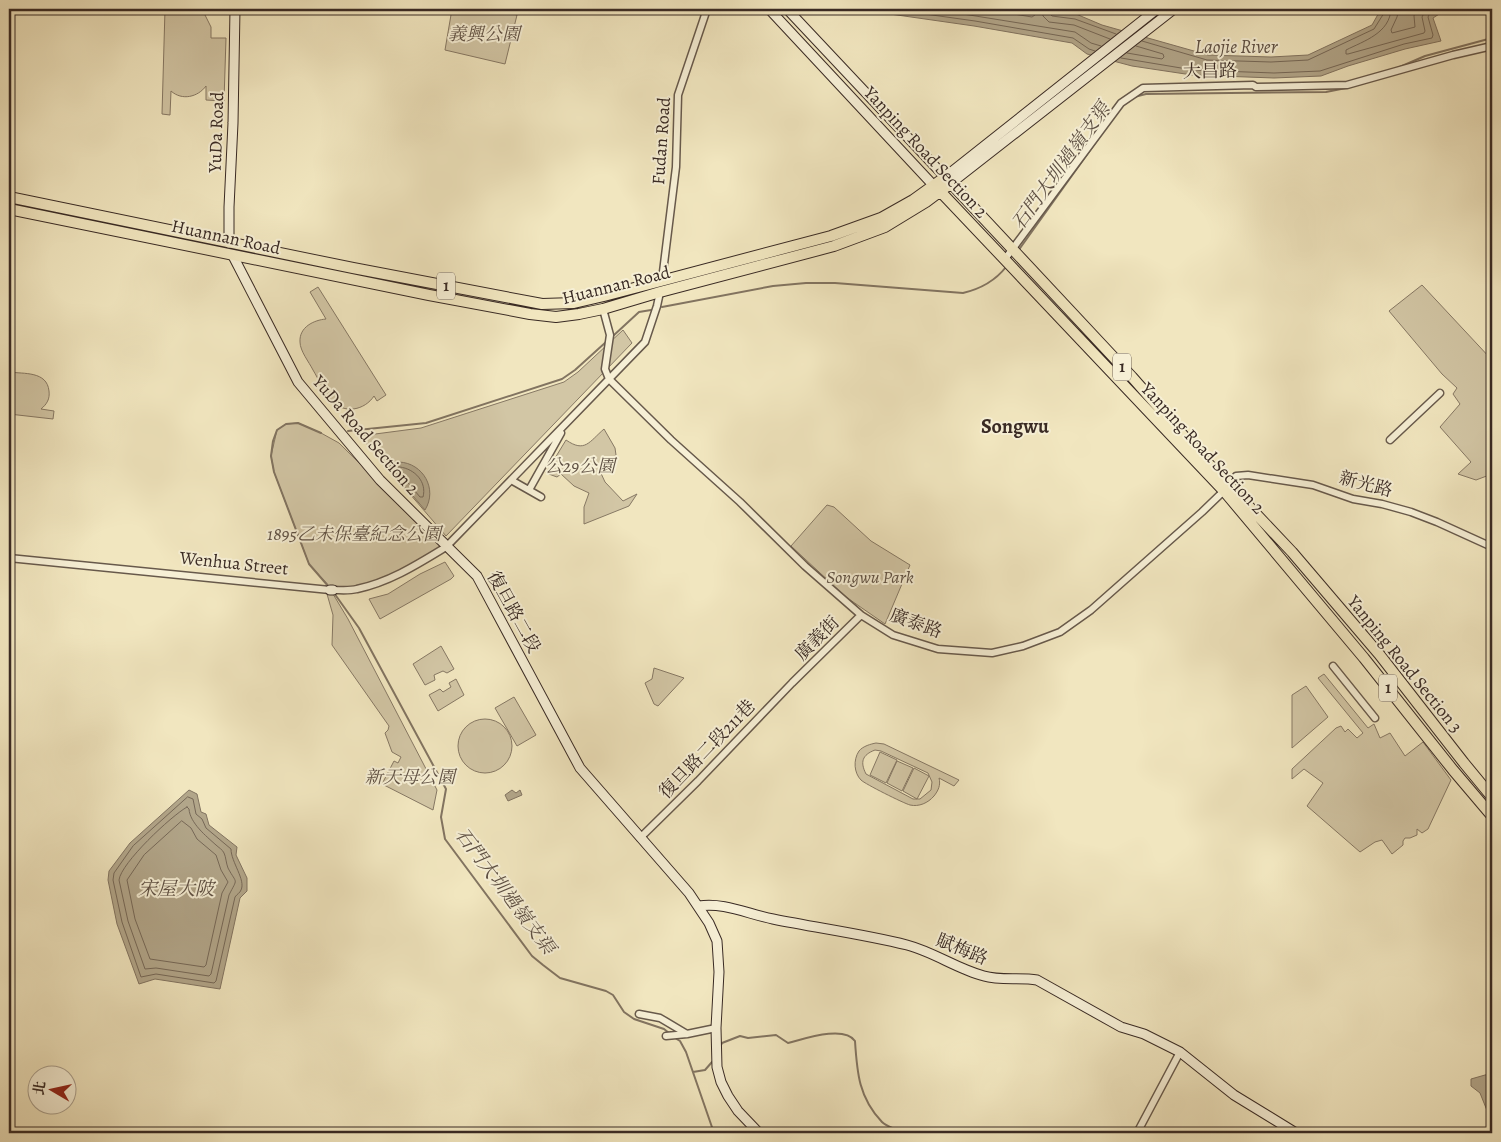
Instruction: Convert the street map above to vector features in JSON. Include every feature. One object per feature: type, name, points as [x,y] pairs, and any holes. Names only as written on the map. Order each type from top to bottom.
[{"type":"main road","name":"Huannan Road","points":[[9,197],[431,283],[533,302],[560,304],[604,296],[831,236],[881,218],[947,181]]},
{"type":"main road","name":"Yanping Road Section 2","points":[[947,181],[1013,249],[1204,459],[1283,561]]},
{"type":"main road","name":"Huannan Road","points":[[9,209],[233,256],[543,316],[579,314],[603,309],[842,243],[884,228],[926,202],[937,188]]},
{"type":"main road","name":"Yanping Road Section 2","points":[[937,188],[1227,488],[1292,552]]},
{"type":"main road","points":[[429,295],[431,283]]},
{"type":"main road","name":"Yanping Road Section 3","points":[[1292,552],[1379,654],[1492,796]]},
{"type":"main road","name":"Yanping Road Section 3","points":[[1283,561],[1492,816]]},
{"type":"street","name":"YuDa Road","points":[[233,256],[229,243],[235,9]]},
{"type":"street","name":"Fudan Road","points":[[662,280],[676,167],[678,95],[707,9]]},
{"type":"street","name":"Yanping Road Section 2","points":[[769,9],[937,188]]},
{"type":"street","name":"Yanping Road Section 2","points":[[787,9],[947,181]]},
{"type":"street","points":[[947,181],[1096,71],[1174,9]]},
{"type":"street","points":[[947,181],[1154,11]]},
{"type":"street","name":"大昌路","points":[[1005,259],[1104,123],[1121,103],[1143,88],[1347,85],[1452,55],[1492,46]]},
{"type":"street","name":"YuDa Road Section 2","points":[[233,256],[298,382],[380,480],[446,546]]},
{"type":"street","points":[[446,546],[645,342],[657,306],[662,280]]},
{"type":"street","points":[[603,309],[610,335],[604,369],[609,379]]},
{"type":"street","name":"廣泰路","points":[[609,379],[805,566],[861,615],[893,635],[938,649],[992,653],[1023,646],[1060,632],[1091,610],[1227,488]]},
{"type":"street","points":[[1390,440],[1440,393]]},
{"type":"street","points":[[529,490],[566,425]]},
{"type":"street","name":"新光路","points":[[1227,488],[1236,476],[1248,475],[1313,485],[1352,499],[1411,512],[1492,547]]},
{"type":"street","points":[[511,480],[541,497]]},
{"type":"street","name":"Wenhua Street","points":[[9,558],[332,590],[356,590],[408,571],[446,546]]},
{"type":"street","name":"復旦路二段","points":[[446,546],[477,576],[537,688],[553,722],[580,768],[689,893],[709,922],[717,941],[719,972],[716,1028]]},
{"type":"street","name":"廣義街","points":[[794,681],[861,615]]},
{"type":"street","points":[[1333,666],[1375,718]]},
{"type":"street","name":"復旦路二段211巷","points":[[640,838],[794,681]]},
{"type":"street","name":"賦梅路","points":[[698,906],[711,904],[771,919],[908,945],[939,956],[956,966],[986,977],[1038,980],[1121,1027],[1144,1034],[1180,1052],[1234,1095],[1296,1133]]},
{"type":"street","points":[[639,1014],[660,1018],[687,1034]]},
{"type":"street","points":[[667,1036],[716,1028],[717,1067],[721,1082],[738,1111],[760,1133]]},
{"type":"street","points":[[1137,1133],[1180,1052]]},
{"type":"green space","points":[[165,9],[174,9],[174,11],[177,9],[202,9],[211,27],[211,38],[226,38],[224,101],[206,100],[206,86],[199,93],[185,97],[171,91],[170,115],[162,114]]},
{"type":"green space","name":"義興公園","points":[[452,9],[491,9],[517,15],[505,64],[445,50]]},
{"type":"green space","points":[[1422,285],[1492,360],[1492,474],[1476,480],[1458,474],[1471,462],[1440,427],[1460,404],[1453,394],[1457,388],[1442,374],[1389,311]]},
{"type":"green space","points":[[318,287],[386,395],[377,401],[374,396],[365,405],[354,409],[342,408],[336,405],[326,393],[303,353],[300,345],[302,332],[308,325],[326,319],[310,292]]},
{"type":"green space","name":"1895乙未保臺紀念公園","points":[[623,330],[632,343],[446,536],[360,436],[421,428],[564,382],[578,372]]},
{"type":"green space","points":[[9,372],[34,375],[44,380],[49,396],[41,409],[54,411],[53,419],[9,414]]},
{"type":"green space","name":"1895乙未保臺紀念公園","points":[[298,423],[339,443],[442,545],[403,573],[356,590],[330,587],[309,564],[274,472],[271,456],[277,430],[286,424]]},
{"type":"green space","name":"公29公園","points":[[604,429],[615,448],[616,455],[599,469],[605,482],[623,501],[637,494],[629,506],[584,524],[584,507],[589,493],[574,486],[561,474],[557,477],[546,473],[566,440],[572,444],[582,446],[590,442]]},
{"type":"green space","name":"Songwu Park","points":[[827,505],[834,507],[871,541],[910,565],[885,624],[846,597],[791,546]]},
{"type":"green space","points":[[445,562],[454,576],[451,579],[380,619],[369,599],[388,594],[420,574]]},
{"type":"green space","name":"新天母公園","points":[[327,594],[333,594],[348,619],[437,790],[433,810],[382,784],[394,761],[398,763],[401,757],[392,752],[385,733],[389,726],[332,645],[333,615]]},
{"type":"green space","points":[[441,646],[454,669],[447,673],[443,671],[434,675],[435,680],[425,685],[413,664]]},
{"type":"green space","points":[[654,668],[684,678],[658,706],[654,704],[645,683],[652,679]]},
{"type":"green space","points":[[1324,674],[1368,728],[1374,724],[1380,738],[1390,733],[1405,756],[1423,742],[1451,780],[1428,829],[1422,833],[1417,829],[1417,835],[1405,838],[1403,845],[1392,854],[1382,840],[1375,842],[1360,852],[1307,806],[1323,783],[1304,769],[1292,779],[1292,769],[1336,728],[1341,726],[1345,732],[1348,729],[1357,738],[1363,733],[1318,678]]},
{"type":"green space","points":[[456,679],[464,695],[438,711],[429,695],[440,689],[443,692],[451,687],[449,683]]},
{"type":"green space","points":[[1306,686],[1328,717],[1292,748],[1292,695]]},
{"type":"green space","points":[[514,697],[536,735],[517,746],[495,708]]},
{"type":"green space","points":[[485,719],[495,721],[504,727],[510,736],[512,746],[510,756],[504,765],[495,771],[485,773],[475,771],[466,765],[460,756],[458,746],[460,736],[466,727],[475,721]]},
{"type":"green space","points":[[876,743],[884,744],[959,780],[954,786],[939,778],[938,790],[929,801],[917,805],[906,804],[869,785],[861,780],[857,774],[855,766],[859,751]],"holes":[[[875,750],[928,773],[932,782],[931,790],[920,799],[913,799],[866,774],[863,759],[867,754]]]},
{"type":"green space","points":[[880,752],[897,760],[886,783],[870,775]]},
{"type":"green space","points":[[897,761],[913,768],[902,791],[887,783]]},
{"type":"green space","points":[[914,768],[929,776],[917,799],[903,791]]},
{"type":"water","points":[[872,9],[1036,9],[1076,14],[1102,25],[1208,55],[1271,57],[1308,55],[1372,25],[1381,9],[1447,9],[1433,18],[1441,41],[1405,49],[1321,76],[1274,78],[1192,75],[1132,66],[1087,54],[1072,43],[883,13]]},
{"type":"water","points":[[399,462],[408,463],[415,467],[426,478],[430,494],[425,510],[388,467]]},
{"type":"water","name":"宋屋大陂","points":[[189,790],[197,794],[201,812],[206,814],[209,825],[237,847],[236,855],[247,878],[247,891],[240,898],[220,989],[155,979],[139,984],[117,924],[108,880],[109,871],[130,843]]},
{"type":"water","points":[[512,790],[516,793],[520,790],[522,795],[508,801],[505,795]]},
{"type":"water","points":[[1492,1073],[1492,1123],[1480,1093],[1471,1086],[1471,1079]]},
{"type":"waterway","name":"石門大圳過嶺支渠","points":[[1395,69],[1425,56],[1492,38]]},
{"type":"waterway","name":"石門大圳過嶺支渠","points":[[1134,97],[1146,94],[1326,92],[1346,88]]},
{"type":"waterway","name":"石門大圳過嶺支渠","points":[[1018,251],[1101,135]]},
{"type":"waterway","name":"石門大圳過嶺支渠","points":[[662,307],[773,286],[806,283],[835,283],[963,293],[987,284],[1006,267]]},
{"type":"waterway","name":"石門大圳過嶺支渠","points":[[613,336],[639,312],[651,310]]},
{"type":"waterway","name":"石門大圳過嶺支渠","points":[[348,431],[426,423],[562,379],[606,342]]},
{"type":"waterway","name":"石門大圳過嶺支渠","points":[[321,433],[298,423],[286,424],[277,430],[271,456],[274,472],[309,564],[329,587]]},
{"type":"waterway","name":"石門大圳過嶺支渠","points":[[334,593],[359,628],[446,789],[441,817],[445,839],[532,956],[560,978],[606,991],[613,995],[624,1012],[634,1019],[664,1029],[669,1033]]},
{"type":"waterway","points":[[721,1045],[740,1036],[748,1038],[776,1035],[788,1043],[823,1034],[850,1036],[855,1041],[858,1074],[868,1104],[882,1122],[903,1133]]},
{"type":"waterway","name":"石門大圳過嶺支渠","points":[[675,1038],[680,1041],[686,1052],[714,1133]]},
{"type":"waterway","points":[[693,1072],[705,1070],[712,1062]]},
{"type":"waterway","points":[[967,1133],[980,1131],[986,1133]]},
{"type":"district","name":"Songwu","points":[[1015,426]]},
{"type":"water label","name":"Laojie River","points":[[1236,47]]}]
